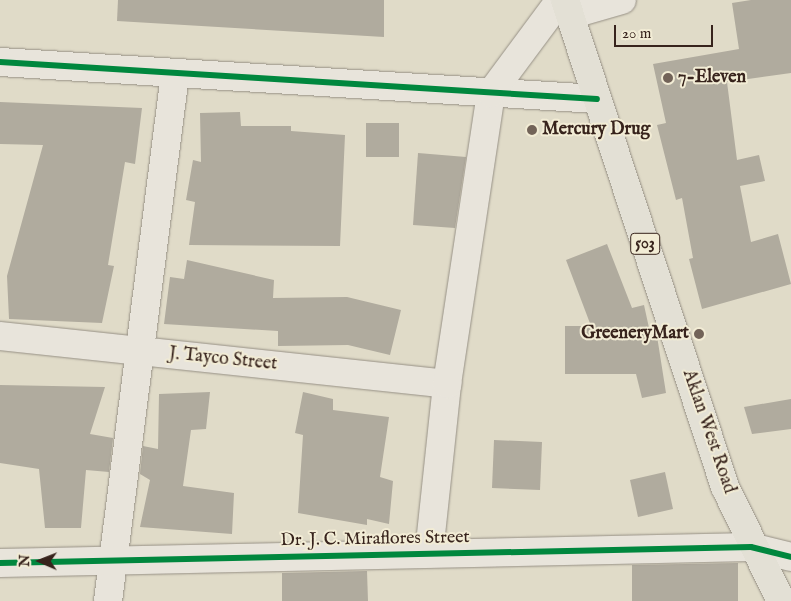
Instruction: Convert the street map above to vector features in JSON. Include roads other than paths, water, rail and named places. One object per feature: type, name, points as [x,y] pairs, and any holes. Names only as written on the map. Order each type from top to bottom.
[{"type":"main road","name":"Aklan West Road","points":[[565,5],[725,488],[751,547],[781,601]]},
{"type":"street","points":[[429,553],[446,384],[491,93],[565,5],[622,0]]},
{"type":"street","points":[[0,62],[597,99]]},
{"type":"street","points":[[108,601],[175,74]]},
{"type":"street","name":"J. Tayco Street","points":[[0,336],[446,384]]},
{"type":"street","name":"Dr. J. C. Miraflores Street","points":[[0,563],[751,547],[791,557]]},
{"type":"place","name":"7-Eleven","points":[[668,78]]},
{"type":"place","name":"Mercury Drug","points":[[532,130]]},
{"type":"place","name":"GreeneryMart","points":[[699,334]]}]
